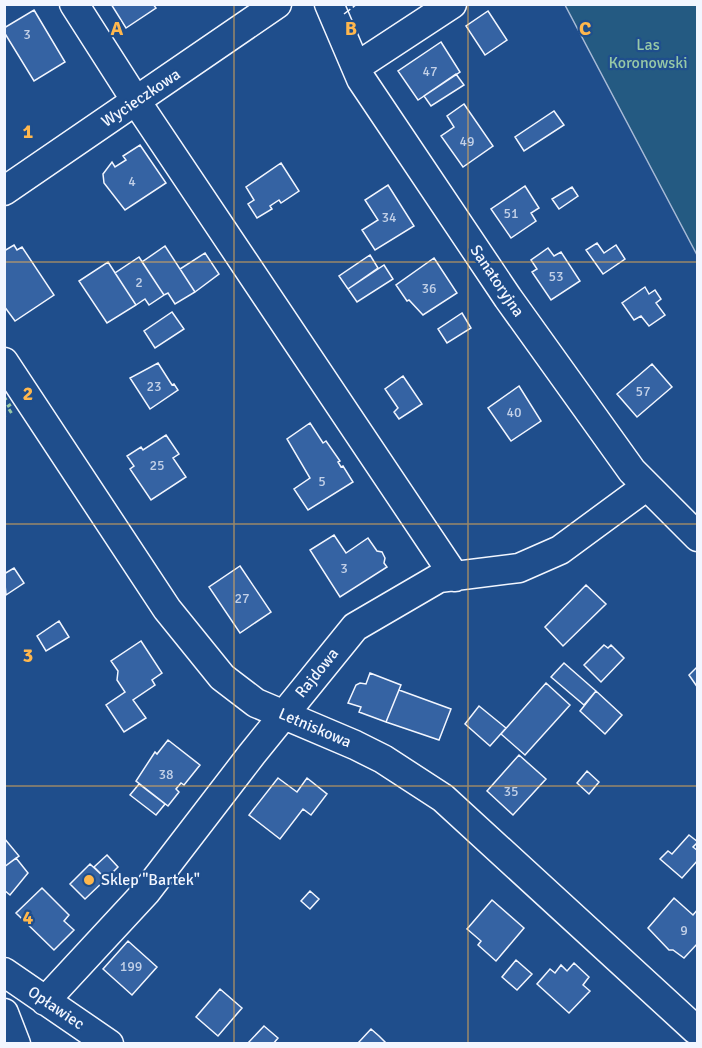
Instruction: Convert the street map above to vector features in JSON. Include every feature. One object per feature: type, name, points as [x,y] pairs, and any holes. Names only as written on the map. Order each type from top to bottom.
[{"type":"street","points":[[74,4],[136,101],[455,577]]},
{"type":"street","name":"Wycieczkowa","points":[[4,191],[277,4]]},
{"type":"street","name":"Sanatoryjna","points":[[329,4],[361,79],[508,298],[632,471],[698,537]]},
{"type":"street","points":[[356,67],[452,4]]},
{"type":"street","name":"Letniskowa","points":[[4,362],[167,609],[222,677],[256,703],[383,759],[443,798],[691,1034]]},
{"type":"street","name":"Rajdowa","points":[[45,1001],[146,892],[355,627],[439,578],[519,568],[560,550],[647,486]]},
{"type":"street","name":"Opławiec","points":[[4,972],[109,1044]]},
{"type":"street","points":[[4,1013],[16,1044]]},
{"type":"green space","name":"Las Koronowski","points":[[565,5],[697,5],[697,255]]},
{"type":"building","points":[[111,4],[153,4],[156,8],[126,28]]},
{"type":"building","points":[[34,10],[65,62],[34,81],[4,32],[4,28]]},
{"type":"building","points":[[488,11],[507,40],[485,55],[466,26]]},
{"type":"building","points":[[441,42],[460,72],[418,100],[398,71]]},
{"type":"building","points":[[456,74],[464,85],[431,106],[424,96]]},
{"type":"building","points":[[464,104],[493,146],[463,167],[441,136],[454,127],[447,116]]},
{"type":"building","points":[[554,111],[564,125],[524,151],[515,137]]},
{"type":"building","points":[[140,145],[166,183],[125,210],[104,183],[103,174],[112,162],[115,167],[126,160],[123,156]]},
{"type":"building","points":[[281,163],[299,191],[281,203],[279,200],[270,206],[272,209],[257,218],[248,204],[254,200],[246,187]]},
{"type":"building","points":[[388,185],[414,226],[375,250],[362,230],[378,220],[365,200]]},
{"type":"building","points":[[525,186],[539,208],[531,213],[536,221],[511,238],[491,209]]},
{"type":"building","points":[[572,187],[578,196],[559,209],[552,199]]},
{"type":"building","points":[[597,243],[604,253],[616,245],[625,259],[603,274],[586,250]]},
{"type":"building","points":[[14,245],[17,250],[22,247],[54,295],[15,321],[4,306],[4,251]]},
{"type":"building","points":[[165,246],[195,292],[175,304],[168,293],[164,295],[142,262]]},
{"type":"building","points":[[548,248],[554,256],[561,252],[580,281],[551,300],[532,272],[537,269],[531,260]]},
{"type":"building","points":[[205,253],[219,274],[195,292],[180,269]]},
{"type":"building","points":[[370,255],[378,268],[348,289],[339,276]]},
{"type":"building","points":[[139,257],[164,295],[149,305],[145,299],[136,305],[115,273]]},
{"type":"building","points":[[434,258],[457,293],[423,315],[409,300],[407,301],[396,285]]},
{"type":"building","points":[[108,262],[136,305],[107,323],[79,281]]},
{"type":"building","points":[[384,265],[393,279],[357,302],[348,289]]},
{"type":"building","points":[[645,287],[649,294],[655,290],[661,299],[656,303],[665,315],[649,326],[641,316],[634,320],[622,303]]},
{"type":"building","points":[[172,312],[184,329],[155,348],[144,331]]},
{"type":"building","points":[[462,313],[471,328],[447,343],[438,329]]},
{"type":"building","points":[[158,363],[172,385],[174,384],[178,390],[150,409],[130,378]]},
{"type":"building","points":[[652,364],[672,387],[637,417],[617,394]]},
{"type":"building","points":[[403,376],[422,404],[399,419],[394,412],[398,408],[385,389]]},
{"type":"building","points":[[519,386],[541,421],[511,441],[488,408]]},
{"type":"building","points":[[310,423],[323,443],[326,441],[353,482],[308,510],[294,489],[310,478],[287,439]]},
{"type":"building","points":[[166,435],[179,454],[173,458],[186,477],[151,500],[130,469],[134,466],[127,456],[141,447],[143,450]]},
{"type":"building","points":[[334,535],[346,553],[368,538],[377,551],[382,552],[387,567],[340,597],[310,550]]},
{"type":"building","points":[[240,566],[271,612],[240,633],[209,587]]},
{"type":"building","points":[[14,568],[24,583],[6,595],[4,574]]},
{"type":"building","points":[[586,585],[606,604],[563,646],[545,627]]},
{"type":"building","points":[[59,621],[69,637],[46,651],[37,636]]},
{"type":"building","points":[[141,641],[162,673],[152,680],[155,685],[133,700],[146,718],[124,732],[106,705],[125,692],[117,680],[118,671],[111,661]]},
{"type":"building","points":[[604,645],[608,648],[611,645],[624,658],[601,682],[584,665]]},
{"type":"building","points":[[564,663],[596,691],[584,705],[551,677]]},
{"type":"building","points":[[698,666],[698,688],[689,675]]},
{"type":"building","points":[[370,673],[401,685],[386,722],[359,712],[361,707],[348,703],[356,685],[366,684]]},
{"type":"building","points":[[546,683],[570,705],[525,755],[501,734]]},
{"type":"building","points":[[399,690],[451,709],[439,740],[386,722]]},
{"type":"building","points":[[596,691],[622,715],[605,734],[580,711]]},
{"type":"building","points":[[479,706],[506,728],[490,746],[465,724]]},
{"type":"building","points":[[168,740],[200,765],[184,785],[181,783],[176,789],[179,792],[168,806],[136,781],[155,752],[157,754]]},
{"type":"building","points":[[519,755],[546,779],[513,815],[487,791]]},
{"type":"building","points":[[587,771],[599,782],[589,794],[577,783]]},
{"type":"building","points":[[278,778],[297,792],[307,778],[327,794],[311,815],[303,809],[280,839],[249,815]]},
{"type":"building","points":[[139,784],[165,804],[156,815],[130,795]]},
{"type":"building","points":[[689,835],[698,842],[693,847],[698,851],[698,860],[682,878],[660,859],[668,851],[672,854]]},
{"type":"building","points":[[4,838],[19,856],[4,867]]},
{"type":"building","points":[[107,855],[118,867],[106,879],[94,867]]},
{"type":"building","points":[[16,858],[28,873],[10,895],[4,890],[4,867]]},
{"type":"building","points":[[90,864],[106,879],[85,899],[70,884]]},
{"type":"building","points":[[42,888],[69,915],[64,921],[74,930],[54,950],[16,913]]},
{"type":"building","points":[[310,891],[319,899],[310,909],[301,901]]},
{"type":"building","points":[[674,898],[693,915],[698,909],[698,943],[684,958],[673,950],[669,950],[648,928]]},
{"type":"building","points":[[492,900],[524,928],[496,961],[478,945],[481,941],[467,929]]},
{"type":"building","points":[[128,941],[157,967],[132,995],[103,969]]},
{"type":"building","points":[[516,960],[532,974],[517,990],[502,977]]},
{"type":"building","points":[[574,963],[589,977],[583,985],[590,991],[569,1013],[537,984],[550,969],[555,973],[561,965],[567,971]]},
{"type":"building","points":[[220,989],[242,1008],[218,1036],[196,1017]]},
{"type":"building","points":[[264,1026],[278,1038],[273,1044],[247,1044]]},
{"type":"building","points":[[371,1029],[379,1036],[387,1044],[358,1043]]},
{"type":"hedge","points":[[4,398],[12,410],[4,415]]},
{"type":"fence","points":[[344,14],[357,4]]},
{"type":"place","name":"Sklep \"Bartek\"","points":[[89,880]]}]
